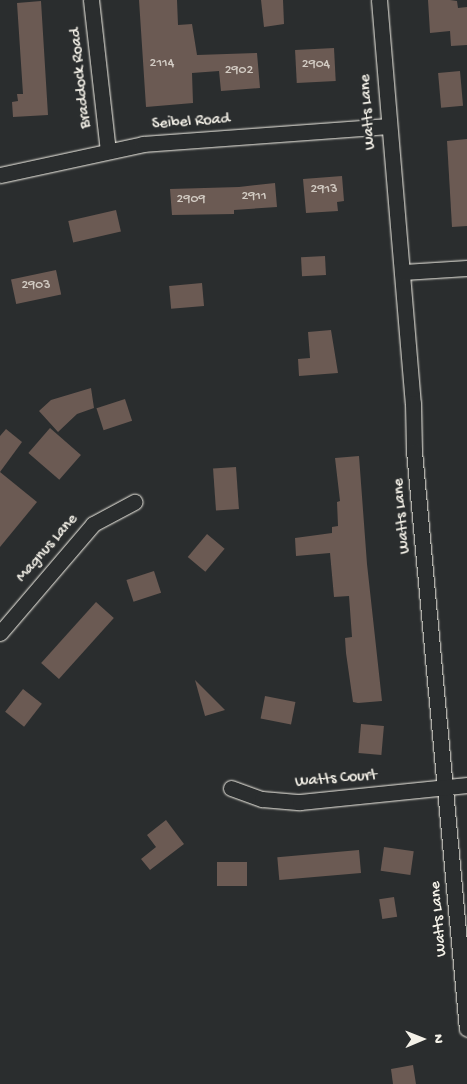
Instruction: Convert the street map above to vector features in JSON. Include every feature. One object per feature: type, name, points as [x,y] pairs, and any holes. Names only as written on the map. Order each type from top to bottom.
[{"type":"street","name":"Braddock Road","points":[[92,0],[108,151]]},
{"type":"street","name":"Watts Lane","points":[[378,0],[388,126],[403,272],[414,451],[467,1029]]},
{"type":"street","name":"Seibel Road","points":[[0,175],[142,144],[388,126]]},
{"type":"street","points":[[403,272],[467,268]]},
{"type":"street","name":"Magnus Lane","points":[[0,633],[93,524],[134,502]]},
{"type":"street","name":"Watts Court","points":[[231,788],[262,799],[300,802],[467,784]]},
{"type":"building","points":[[139,0],[177,0],[178,25],[192,24],[197,55],[257,53],[260,88],[221,91],[219,71],[192,73],[193,103],[146,107]]},
{"type":"building","points":[[261,0],[283,0],[284,24],[264,27]]},
{"type":"building","points":[[428,0],[457,1],[458,8],[467,7],[467,45],[451,46],[450,31],[430,33]]},
{"type":"building","points":[[41,1],[48,115],[13,117],[12,102],[18,101],[17,94],[23,94],[17,3]]},
{"type":"building","points":[[334,48],[336,81],[297,83],[295,50]]},
{"type":"building","points":[[460,71],[463,106],[441,108],[438,73]]},
{"type":"building","points":[[467,139],[467,226],[452,227],[447,141]]},
{"type":"building","points":[[342,176],[344,201],[337,202],[338,211],[306,213],[303,179]]},
{"type":"building","points":[[275,183],[277,207],[234,210],[234,214],[172,215],[170,189],[239,187]]},
{"type":"building","points":[[116,210],[121,231],[73,242],[68,221]]},
{"type":"building","points":[[325,256],[326,275],[302,276],[301,257]]},
{"type":"building","points":[[56,270],[61,294],[16,304],[11,280]]},
{"type":"building","points":[[202,283],[204,306],[171,309],[169,286]]},
{"type":"building","points":[[331,330],[338,373],[299,376],[298,359],[310,358],[308,332]]},
{"type":"building","points":[[91,388],[94,408],[77,414],[58,432],[39,411],[51,400]]},
{"type":"building","points":[[125,399],[132,421],[104,430],[96,408]]},
{"type":"building","points":[[50,428],[81,455],[59,480],[28,453]]},
{"type":"building","points":[[6,429],[22,442],[0,472],[0,436]]},
{"type":"building","points":[[359,456],[367,564],[382,701],[358,703],[353,702],[346,653],[345,638],[352,637],[349,596],[334,597],[330,553],[296,556],[295,538],[332,533],[332,527],[338,526],[337,502],[340,501],[335,458]]},
{"type":"building","points":[[236,467],[239,509],[216,511],[213,469]]},
{"type":"building","points":[[0,472],[37,502],[0,547]]},
{"type":"building","points":[[207,534],[225,549],[205,572],[188,557]]},
{"type":"building","points":[[154,571],[161,593],[134,602],[126,580]]},
{"type":"building","points":[[96,602],[114,618],[59,679],[41,663]]},
{"type":"building","points":[[195,680],[225,710],[205,716]]},
{"type":"building","points":[[23,689],[42,704],[24,727],[5,712]]},
{"type":"building","points":[[265,696],[295,702],[291,724],[261,719]]},
{"type":"building","points":[[361,724],[384,726],[381,755],[358,753]]},
{"type":"building","points":[[166,820],[184,844],[150,870],[141,859],[156,847],[147,835]]},
{"type":"building","points":[[384,847],[414,851],[410,875],[381,871]]},
{"type":"building","points":[[359,850],[361,873],[279,880],[277,857]]},
{"type":"building","points":[[217,862],[247,862],[247,886],[217,886]]},
{"type":"building","points":[[394,897],[397,917],[382,919],[379,899]]},
{"type":"building","points":[[413,1065],[416,1084],[393,1084],[391,1069]]}]
